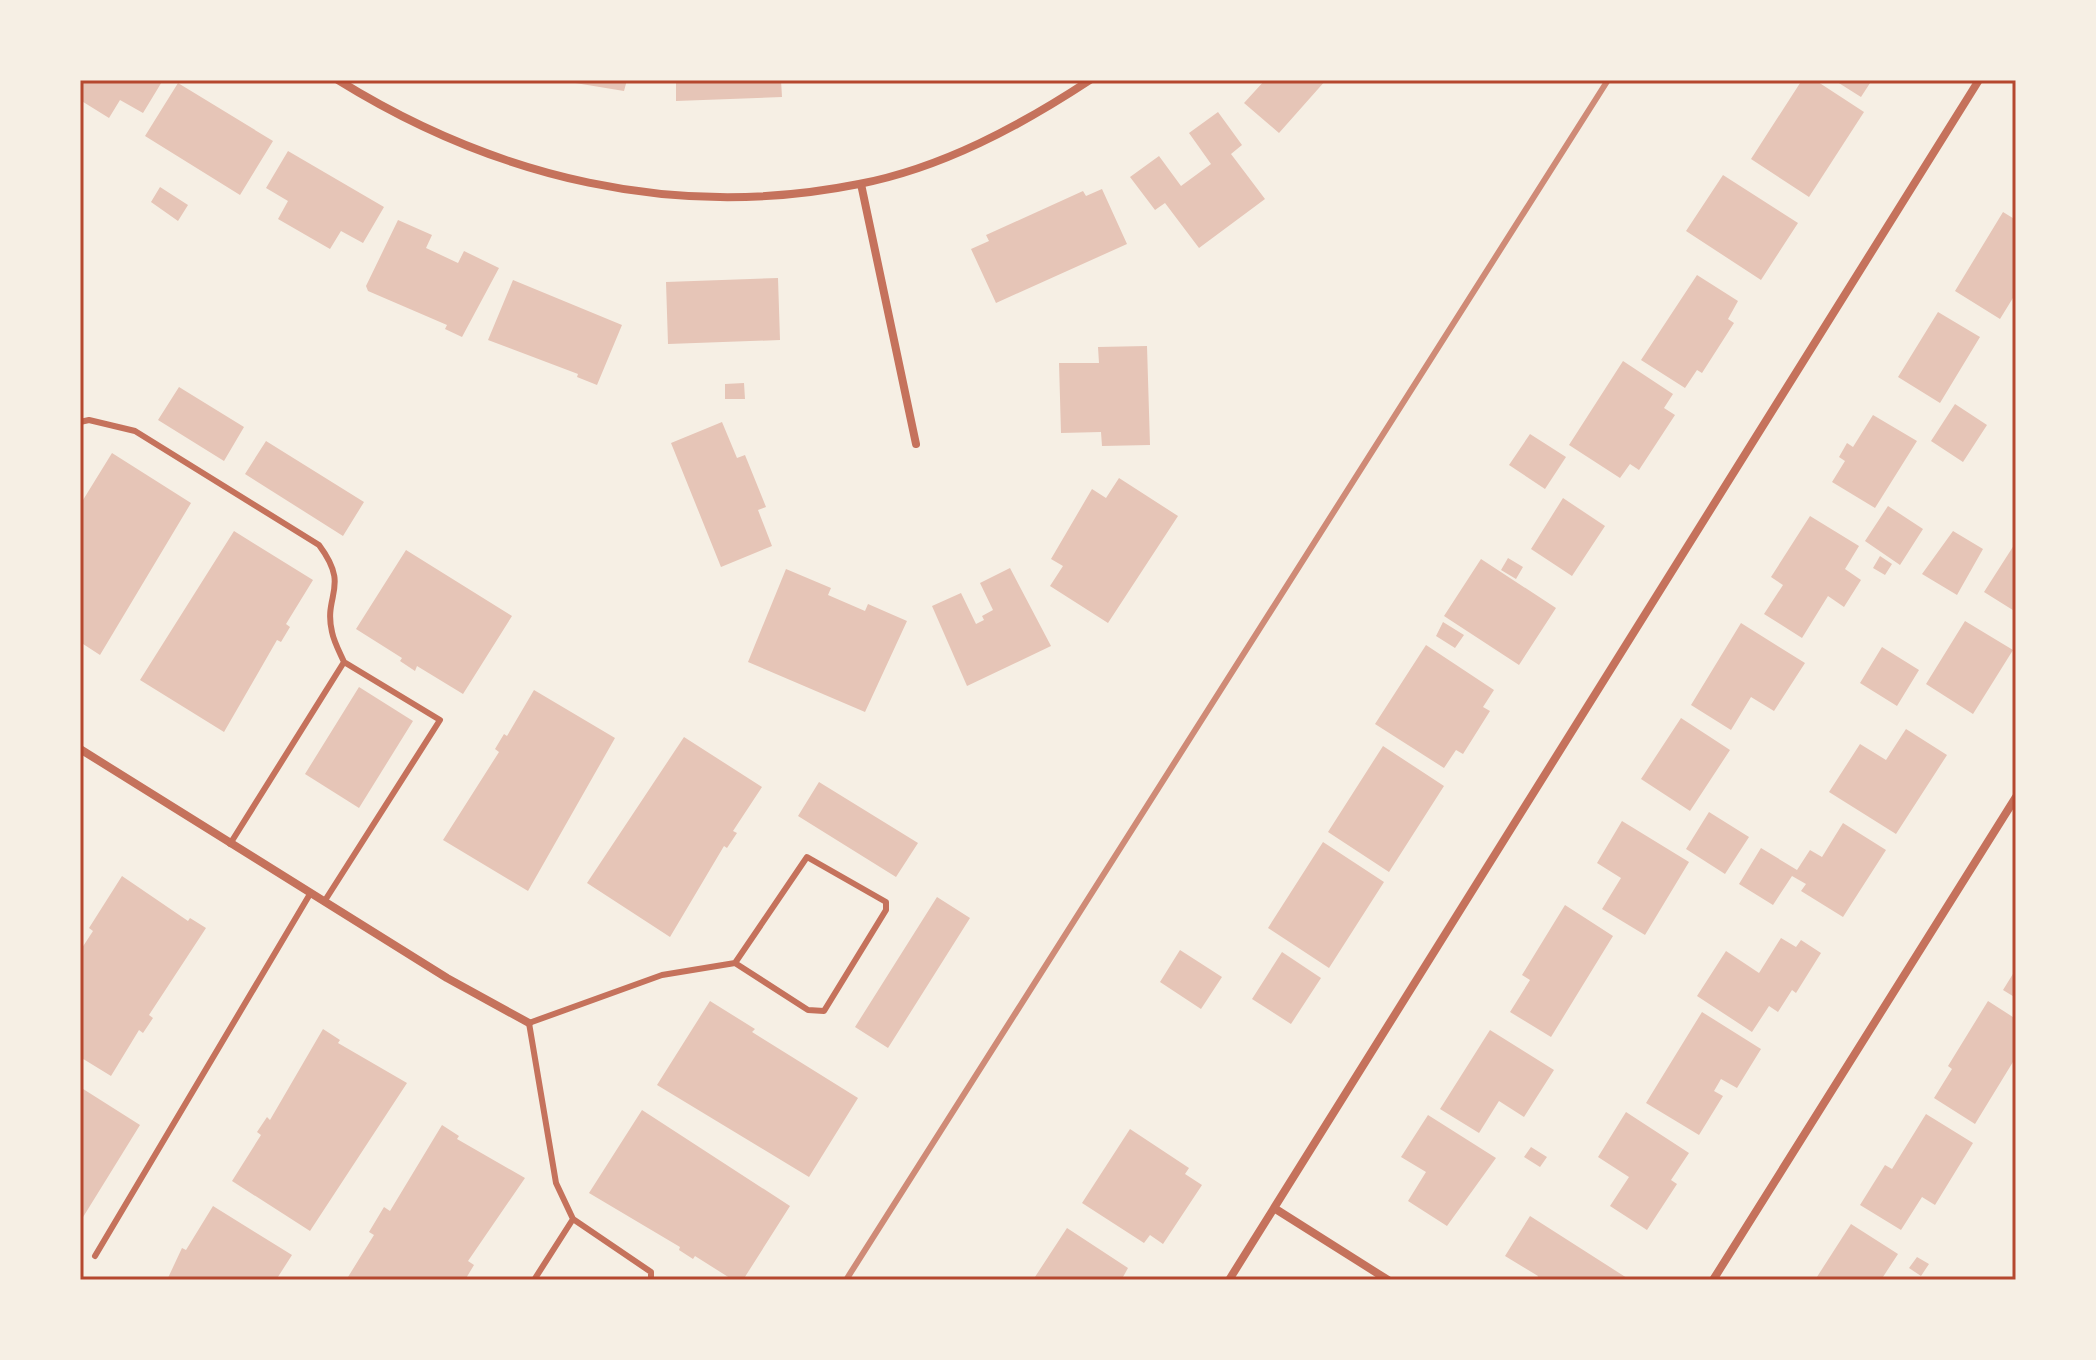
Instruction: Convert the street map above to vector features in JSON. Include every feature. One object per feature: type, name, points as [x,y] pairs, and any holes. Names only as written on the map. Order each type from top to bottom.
[{"type":"street","points":[[338,80],[429,131],[482,154],[549,176],[687,197],[751,197],[861,184],[953,154],[1024,120],[1090,80]]},
{"type":"street","points":[[1229,1280],[1979,80]]},
{"type":"street","points":[[861,184],[916,444]]},
{"type":"street","points":[[80,749],[447,978],[529,1023]]},
{"type":"street","points":[[1713,1280],[2016,797]]},
{"type":"street","points":[[1274,1208],[1388,1280]]},
{"type":"lane","points":[[80,422],[89,420],[135,431],[319,545],[332,563],[337,582],[331,630],[344,662],[440,720],[324,902]]},
{"type":"lane","points":[[230,844],[344,662]]},
{"type":"lane","points":[[651,1280],[651,1272],[573,1219],[556,1183],[529,1023],[662,975],[735,963],[808,1010],[824,1011],[886,910],[886,902],[807,857],[735,963]]},
{"type":"lane","points":[[95,1256],[310,894]]},
{"type":"lane","points":[[534,1280],[573,1219]]},
{"type":"building","points":[[80,80],[163,80],[143,113],[120,100],[109,118],[80,100]]},
{"type":"building","points":[[557,80],[627,80],[624,91]]},
{"type":"building","points":[[676,80],[781,80],[782,97],[676,101]]},
{"type":"building","points":[[1265,80],[1326,80],[1279,133],[1244,103]]},
{"type":"building","points":[[1802,80],[1815,80],[1864,112],[1809,197],[1751,159]]},
{"type":"building","points":[[1834,80],[1872,80],[1861,97]]},
{"type":"building","points":[[178,83],[273,141],[240,195],[145,136]]},
{"type":"building","points":[[1218,112],[1242,145],[1231,154],[1265,199],[1199,248],[1165,203],[1155,210],[1130,177],[1159,156],[1181,186],[1211,164],[1189,133]]},
{"type":"building","points":[[288,151],[384,207],[363,243],[341,231],[330,249],[278,219],[288,201],[266,188]]},
{"type":"building","points":[[1723,175],[1798,223],[1761,280],[1686,231]]},
{"type":"building","points":[[160,187],[188,205],[178,221],[151,202]]},
{"type":"building","points":[[1102,189],[1127,244],[996,303],[971,249],[989,241],[986,235],[1083,191],[1086,196]]},
{"type":"building","points":[[2003,212],[2016,220],[2016,293],[2000,319],[1955,291]]},
{"type":"building","points":[[398,220],[432,235],[426,248],[458,263],[464,251],[499,268],[462,337],[445,329],[447,325],[368,291],[366,286]]},
{"type":"building","points":[[1697,275],[1738,301],[1728,319],[1734,323],[1702,373],[1697,370],[1685,388],[1641,360]]},
{"type":"building","points":[[778,278],[780,340],[668,344],[666,282]]},
{"type":"building","points":[[513,280],[622,325],[597,385],[577,377],[578,374],[488,340]]},
{"type":"building","points":[[1938,312],[1980,337],[1940,403],[1898,377]]},
{"type":"building","points":[[1147,346],[1150,445],[1102,446],[1101,432],[1061,433],[1059,363],[1099,363],[1098,347]]},
{"type":"building","points":[[1623,361],[1673,394],[1664,408],[1675,415],[1639,470],[1630,464],[1620,478],[1569,445]]},
{"type":"building","points":[[744,383],[745,399],[725,399],[725,384]]},
{"type":"building","points":[[179,387],[244,427],[224,461],[158,420]]},
{"type":"building","points":[[1955,404],[1987,425],[1963,462],[1931,441]]},
{"type":"building","points":[[1873,415],[1917,441],[1875,508],[1832,482],[1845,461],[1839,457],[1847,443],[1853,447]]},
{"type":"building","points":[[722,422],[737,458],[745,455],[766,507],[758,510],[772,546],[721,567],[671,443]]},
{"type":"building","points":[[1530,434],[1566,457],[1545,489],[1509,465]]},
{"type":"building","points":[[266,441],[364,502],[343,536],[245,474]]},
{"type":"building","points":[[112,453],[191,503],[100,655],[80,642],[80,498],[83,500]]},
{"type":"building","points":[[1119,478],[1178,516],[1108,623],[1050,586],[1063,566],[1051,559],[1092,489],[1106,498]]},
{"type":"building","points":[[1563,498],[1605,526],[1572,576],[1531,549]]},
{"type":"building","points":[[1888,506],[1923,529],[1900,565],[1865,541]]},
{"type":"building","points":[[1810,516],[1859,546],[1845,569],[1861,580],[1844,607],[1828,596],[1802,638],[1764,614],[1783,585],[1771,577]]},
{"type":"building","points":[[234,531],[313,580],[286,624],[290,627],[281,642],[277,640],[224,732],[140,680]]},
{"type":"building","points":[[1953,531],[1983,549],[1957,595],[1922,574]]},
{"type":"building","points":[[2016,542],[2016,612],[1984,592]]},
{"type":"building","points":[[406,550],[512,616],[463,694],[417,666],[415,671],[400,661],[402,658],[356,629]]},
{"type":"building","points":[[1880,556],[1892,564],[1885,575],[1873,568]]},
{"type":"building","points":[[1508,558],[1523,567],[1516,579],[1501,570]]},
{"type":"building","points":[[1481,559],[1556,608],[1519,665],[1444,616]]},
{"type":"building","points":[[1010,568],[1051,646],[967,686],[932,606],[961,593],[976,624],[993,610],[980,583]]},
{"type":"building","points":[[786,569],[831,588],[828,595],[865,611],[868,604],[907,621],[865,712],[748,662]]},
{"type":"building","points":[[1965,621],[2013,650],[1973,714],[1926,684]]},
{"type":"building","points":[[1443,622],[1464,635],[1455,648],[1436,636]]},
{"type":"building","points":[[1741,623],[1805,663],[1774,711],[1751,697],[1731,730],[1691,705]]},
{"type":"building","points":[[1426,645],[1494,690],[1483,707],[1490,711],[1463,754],[1456,750],[1444,768],[1375,724]]},
{"type":"building","points":[[1882,647],[1919,670],[1897,706],[1860,683]]},
{"type":"building","points":[[359,687],[413,721],[359,808],[305,774]]},
{"type":"building","points":[[534,690],[615,738],[528,891],[443,840],[499,752],[495,749],[504,734],[507,736]]},
{"type":"building","points":[[1681,718],[1730,750],[1690,811],[1641,779]]},
{"type":"building","points":[[1906,729],[1947,755],[1896,834],[1829,792],[1860,744],[1886,760]]},
{"type":"building","points":[[684,737],[762,787],[733,831],[737,833],[727,848],[724,846],[670,937],[587,883]]},
{"type":"building","points":[[1383,746],[1444,786],[1389,872],[1328,832]]},
{"type":"building","points":[[819,782],[918,843],[896,877],[798,816]]},
{"type":"building","points":[[1709,812],[1749,837],[1725,874],[1686,849]]},
{"type":"building","points":[[1622,821],[1689,862],[1645,935],[1602,909],[1621,878],[1597,863]]},
{"type":"building","points":[[1843,823],[1886,850],[1843,917],[1801,891],[1806,884],[1792,876],[1773,905],[1739,884],[1761,848],[1797,870],[1810,850],[1822,857]]},
{"type":"building","points":[[1323,842],[1384,882],[1329,968],[1268,928]]},
{"type":"building","points":[[122,876],[188,921],[190,918],[206,928],[149,1015],[153,1018],[143,1033],[139,1030],[111,1076],[80,1057],[80,951],[93,931],[89,928]]},
{"type":"building","points":[[937,897],[970,918],[888,1048],[855,1027]]},
{"type":"building","points":[[1565,905],[1613,936],[1551,1037],[1510,1012],[1530,980],[1522,975]]},
{"type":"building","points":[[1781,938],[1796,947],[1801,940],[1821,953],[1796,993],[1792,990],[1778,1012],[1769,1006],[1752,1032],[1697,996],[1726,951],[1759,973]]},
{"type":"building","points":[[1180,950],[1222,977],[1201,1009],[1160,982]]},
{"type":"building","points":[[1282,952],[1321,978],[1291,1024],[1252,999]]},
{"type":"building","points":[[2016,969],[2016,998],[2003,990]]},
{"type":"building","points":[[710,1001],[755,1029],[752,1032],[858,1098],[809,1177],[657,1085]]},
{"type":"building","points":[[1988,1001],[2016,1019],[2016,1057],[1975,1124],[1934,1098],[1952,1069],[1948,1066]]},
{"type":"building","points":[[1702,1012],[1761,1049],[1737,1088],[1721,1079],[1714,1091],[1723,1096],[1699,1135],[1646,1103]]},
{"type":"building","points":[[323,1029],[340,1040],[338,1043],[407,1083],[310,1231],[232,1181],[261,1135],[257,1132],[267,1117],[270,1120]]},
{"type":"building","points":[[1490,1030],[1554,1070],[1524,1117],[1499,1101],[1479,1133],[1440,1109]]},
{"type":"building","points":[[80,1087],[140,1125],[80,1222]]},
{"type":"building","points":[[642,1110],[790,1206],[743,1280],[733,1280],[695,1256],[693,1259],[679,1250],[680,1247],[589,1193]]},
{"type":"building","points":[[1626,1112],[1689,1153],[1671,1180],[1677,1184],[1647,1230],[1610,1206],[1629,1177],[1598,1157]]},
{"type":"building","points":[[1926,1114],[1973,1143],[1935,1205],[1922,1197],[1901,1230],[1860,1205],[1885,1165],[1892,1169]]},
{"type":"building","points":[[1428,1115],[1496,1158],[1447,1226],[1408,1201],[1426,1172],[1401,1157]]},
{"type":"building","points":[[442,1125],[459,1136],[457,1139],[525,1178],[468,1261],[474,1265],[465,1280],[353,1280],[348,1277],[374,1235],[369,1232],[384,1207],[390,1211]]},
{"type":"building","points":[[1130,1129],[1189,1168],[1185,1174],[1202,1185],[1163,1244],[1150,1235],[1144,1243],[1082,1203]]},
{"type":"building","points":[[1531,1147],[1547,1157],[1540,1167],[1524,1157]]},
{"type":"building","points":[[213,1206],[292,1255],[276,1280],[167,1280],[182,1248],[186,1250]]},
{"type":"building","points":[[1530,1216],[1626,1280],[1536,1280],[1538,1276],[1505,1256]]},
{"type":"building","points":[[1851,1224],[1898,1254],[1881,1280],[1815,1280]]},
{"type":"building","points":[[1067,1228],[1128,1268],[1123,1277],[1128,1280],[1033,1280]]},
{"type":"building","points":[[1917,1257],[1929,1264],[1921,1276],[1909,1268]]},
{"type":"railway","points":[[846,1280],[1608,80]]}]
